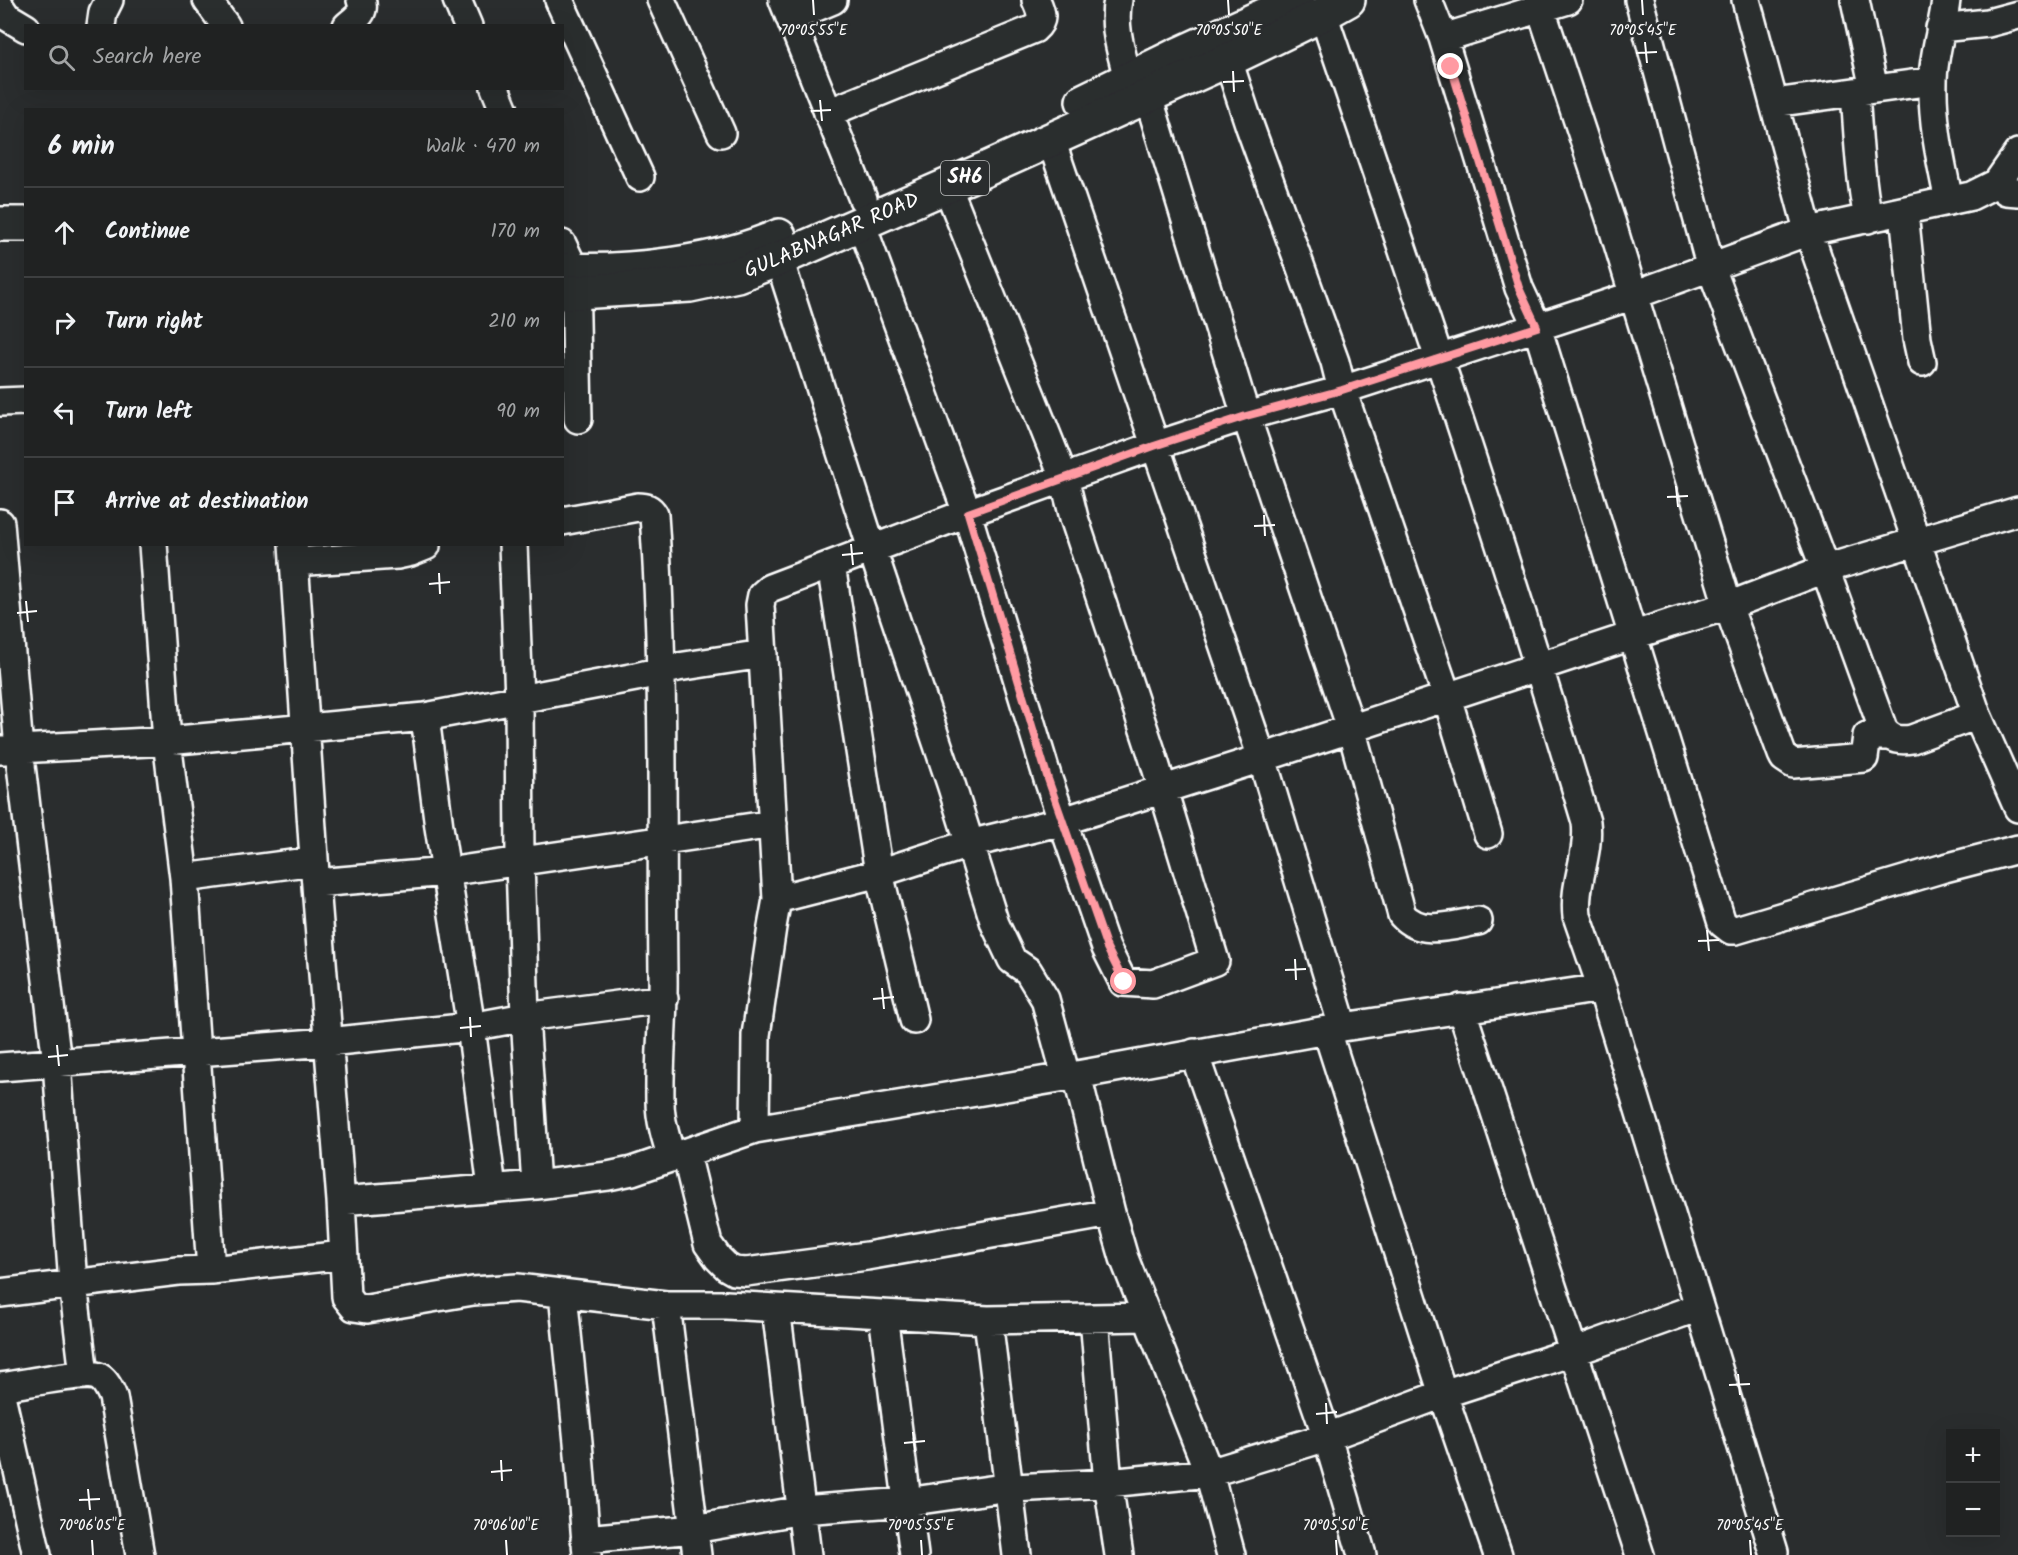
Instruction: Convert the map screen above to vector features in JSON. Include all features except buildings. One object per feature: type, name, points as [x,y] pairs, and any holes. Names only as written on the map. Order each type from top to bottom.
[{"type":"main road","name":"GULABNAGAR ROAD","points":[[568,274],[690,285],[737,275],[779,259],[862,211],[970,154],[1138,88],[1323,5]]},
{"type":"main road","name":"GULABNAGAR ROAD","points":[[568,274],[710,258],[947,186],[1052,140],[1138,88],[1228,60],[1323,5]]},
{"type":"main road","points":[[0,224],[24,224]]},
{"type":"main road","points":[[0,245],[24,245]]},
{"type":"street","points":[[101,24],[103,12],[109,0]]},
{"type":"street","points":[[207,0],[225,24]]},
{"type":"street","points":[[349,24],[362,12],[361,0]]},
{"type":"street","points":[[456,0],[467,24]]},
{"type":"street","points":[[560,0],[640,177]]},
{"type":"street","points":[[661,0],[721,133]]},
{"type":"street","points":[[833,0],[787,9],[828,113],[968,513],[1048,779],[1107,948],[1124,982],[1153,984],[1215,961],[1153,757],[1074,518],[1064,478],[947,186]]},
{"type":"street","points":[[828,113],[1034,29],[1042,16],[1036,0]]},
{"type":"street","points":[[1118,0],[1116,28],[1351,728],[1402,915],[1412,925],[1425,929],[1478,921]]},
{"type":"street","points":[[1428,0],[1443,38],[1519,288],[1537,327],[1720,919],[1725,927],[1736,930],[1941,869],[2018,849]]},
{"type":"street","points":[[1443,38],[1540,5],[1568,0]]},
{"type":"street","points":[[1639,0],[1711,267],[1825,568],[1883,729],[1896,740],[1912,739],[1977,715]]},
{"type":"street","points":[[1746,0],[1809,231],[1977,715],[2018,808]]},
{"type":"street","points":[[1855,0],[1865,91],[1859,166],[1868,219]]},
{"type":"street","points":[[1946,0],[1937,42],[1933,81],[1936,143],[1949,201]]},
{"type":"street","points":[[1323,5],[1540,666],[1586,822],[1587,836],[1577,892],[1577,916],[1602,987],[1774,1552]]},
{"type":"street","points":[[1540,5],[1634,295],[1728,606],[1782,754],[1788,762],[1800,764],[1864,758],[1867,736],[1890,736]]},
{"type":"street","points":[[1940,28],[1988,23],[2018,15]]},
{"type":"street","points":[[1228,60],[1335,362],[1342,390],[1447,697],[1488,834]]},
{"type":"street","points":[[1774,103],[1933,81]]},
{"type":"street","points":[[496,90],[503,108]]},
{"type":"street","points":[[1052,140],[1154,446],[1262,758],[1335,1029],[1443,1394],[1498,1555]]},
{"type":"street","points":[[755,1129],[756,1035],[777,899],[760,605],[765,592],[872,549],[1154,446],[1246,416],[1342,390],[1440,359],[1634,295],[1809,231],[2007,188],[2018,153]]},
{"type":"street","points":[[1904,212],[1917,339],[1922,362]]},
{"type":"street","points":[[779,259],[995,924],[1012,960],[1028,971],[1045,999],[1072,1075],[1124,1258],[1209,1473],[1231,1555]]},
{"type":"street","points":[[568,274],[578,419]]},
{"type":"street","points":[[0,402],[24,401]]},
{"type":"street","points":[[564,521],[646,507],[651,510],[654,521],[661,671],[664,999],[660,1102],[663,1130],[679,1156],[708,1244],[718,1258],[734,1271],[746,1272],[867,1256],[1111,1213]]},
{"type":"street","points":[[777,899],[879,873],[969,844],[1063,821],[1728,606],[1825,568],[2018,511]]},
{"type":"street","points":[[0,523],[9,750],[57,1063],[73,1284],[84,1375]]},
{"type":"street","points":[[153,546],[167,741],[184,878],[211,1270]]},
{"type":"street","points":[[426,546],[397,555],[293,553],[341,1201],[346,1297],[354,1307],[367,1309],[495,1289],[517,1288],[666,1305],[726,1305],[988,1320],[1147,1317]]},
{"type":"street","points":[[513,546],[519,699],[520,862],[525,1017],[536,1185]]},
{"type":"street","points":[[831,566],[879,873],[915,1020]]},
{"type":"street","points":[[9,750],[167,741],[425,717],[661,671],[763,654]]},
{"type":"street","points":[[425,717],[439,827],[471,1027],[492,1188]]},
{"type":"street","points":[[184,878],[315,872],[447,872],[773,824]]},
{"type":"street","points":[[341,1201],[536,1185],[621,1173],[679,1156],[755,1129],[1335,1029],[1602,987]]},
{"type":"street","points":[[0,1067],[328,1042],[471,1027],[525,1017],[664,999]]},
{"type":"street","points":[[1461,1008],[1640,1555]]},
{"type":"street","points":[[1194,1053],[1327,1437],[1362,1555]]},
{"type":"street","points":[[0,1293],[178,1271],[211,1270],[343,1255]]},
{"type":"street","points":[[726,1305],[734,1271]]},
{"type":"street","points":[[563,1294],[586,1547],[696,1542],[802,1510],[906,1502],[1008,1489],[1108,1483],[1209,1473],[1327,1437],[1443,1394],[1573,1352],[1699,1307]]},
{"type":"street","points":[[666,1305],[696,1542]]},
{"type":"street","points":[[776,1308],[807,1555]]},
{"type":"street","points":[[883,1314],[914,1555]]},
{"type":"street","points":[[1094,1318],[1108,1483],[1119,1555]]},
{"type":"street","points":[[988,1320],[1017,1555]]},
{"type":"street","points":[[36,1555],[0,1389],[84,1375],[98,1376],[106,1383],[113,1397],[140,1555]]},
{"type":"route","points":[[1124,982],[1107,948],[1048,779],[968,513],[1154,446],[1246,416],[1342,390],[1537,327],[1519,288],[1451,67]]}]
